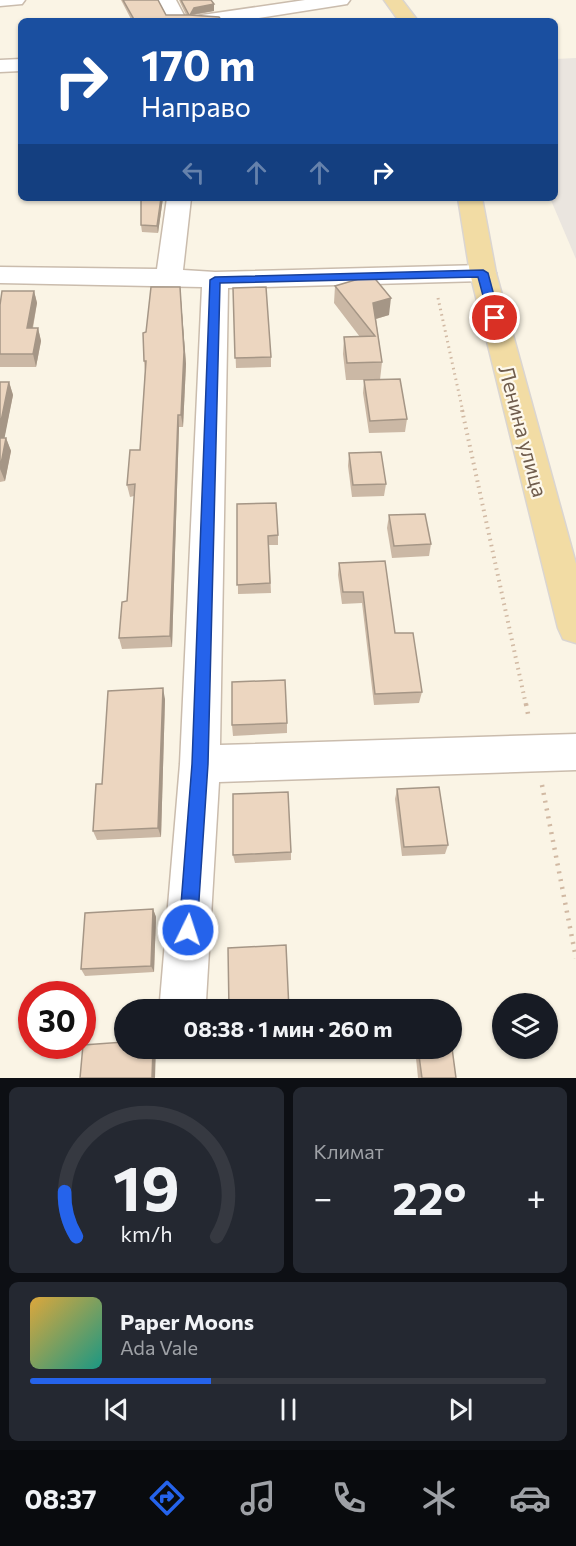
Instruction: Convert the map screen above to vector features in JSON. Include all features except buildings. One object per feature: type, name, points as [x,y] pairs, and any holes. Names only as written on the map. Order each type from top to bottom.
[{"type":"main road","points":[[393,0],[407,18]]},
{"type":"main road","name":"Ленина улица","points":[[471,201],[483,273],[576,628]]},
{"type":"street","points":[[0,1],[16,0]]},
{"type":"street","points":[[166,0],[176,18]]},
{"type":"street","points":[[222,18],[341,0]]},
{"type":"street","points":[[0,66],[18,64]]},
{"type":"street","points":[[169,277],[179,201]]},
{"type":"street","points":[[0,275],[169,277],[215,280],[483,273]]},
{"type":"street","points":[[183,999],[200,764],[215,280]]},
{"type":"street","points":[[200,764],[576,752]]},
{"type":"path","points":[[433,275],[536,755],[576,958]]},
{"type":"shaded area","points":[[576,58],[576,259],[551,201],[558,201],[558,59]]},
{"type":"route","points":[[188,930],[200,764],[215,280],[483,273],[495,318]]}]
